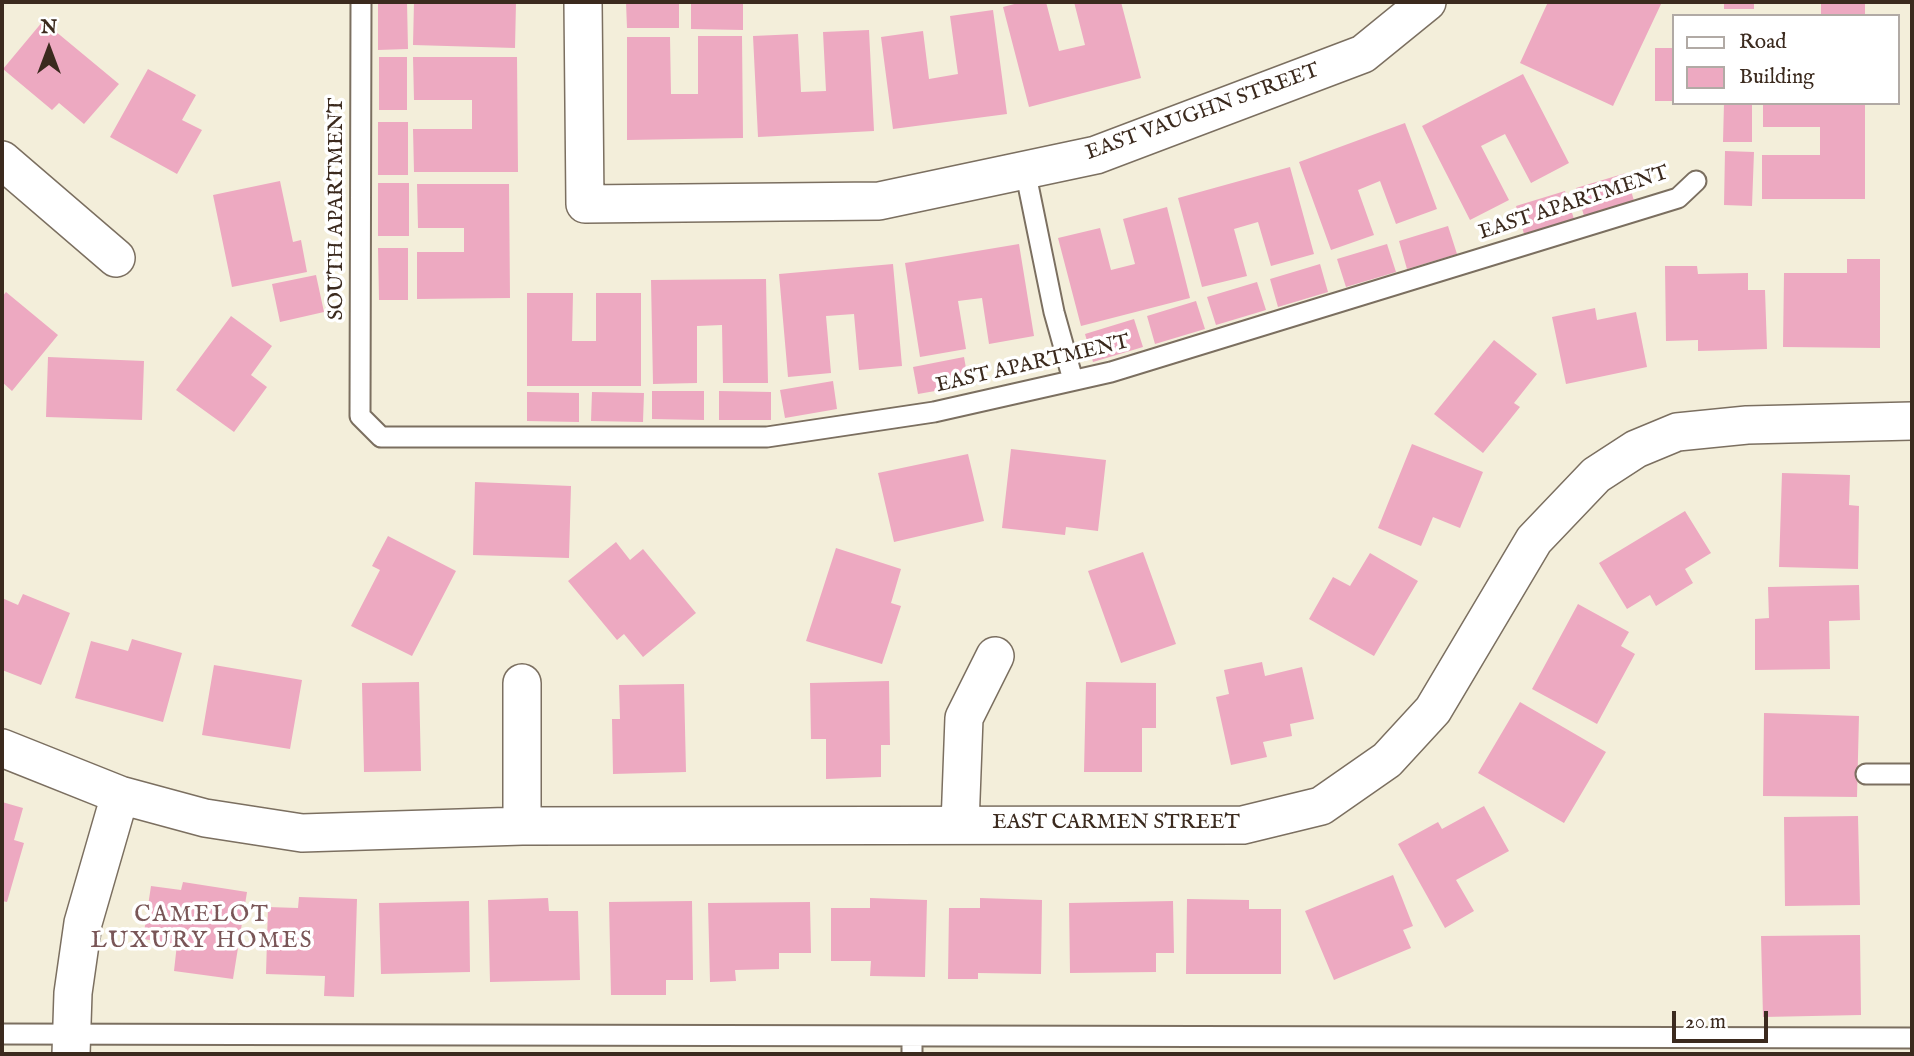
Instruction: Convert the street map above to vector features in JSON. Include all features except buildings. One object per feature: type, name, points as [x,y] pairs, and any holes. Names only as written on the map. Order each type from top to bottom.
[{"type":"street","name":"EAST VAUGHN STREET","points":[[583,2],[585,204],[879,201],[1096,155],[1363,54],[1427,2]]},
{"type":"street","points":[[2,160],[116,258]]},
{"type":"street","name":"EAST CARMEN STREET","points":[[2,748],[120,795],[205,818],[302,833],[522,826],[1243,825],[1321,806],[1387,760],[1433,710],[1534,540],[1596,475],[1636,449],[1677,432],[1747,425],[1912,421]]},
{"type":"street","points":[[960,825],[964,718],[995,656]]},
{"type":"street","points":[[522,683],[522,826]]},
{"type":"street","points":[[71,1044],[73,993],[83,923],[120,795]]},
{"type":"lane","name":"SOUTH APARTMENT","points":[[360,416],[361,2]]},
{"type":"lane","points":[[1025,170],[1054,312],[1073,380]]},
{"type":"lane","name":"EAST APARTMENT","points":[[360,416],[380,437],[767,438],[934,412],[1111,372],[1678,198],[1696,181]]},
{"type":"lane","points":[[1866,774],[1912,774]]},
{"type":"lane","points":[[2,1034],[71,1044],[1734,1046],[1912,1038]]},
{"type":"district","name":"CAMELOT LUXURY HOMES","points":[[202,929]]}]
